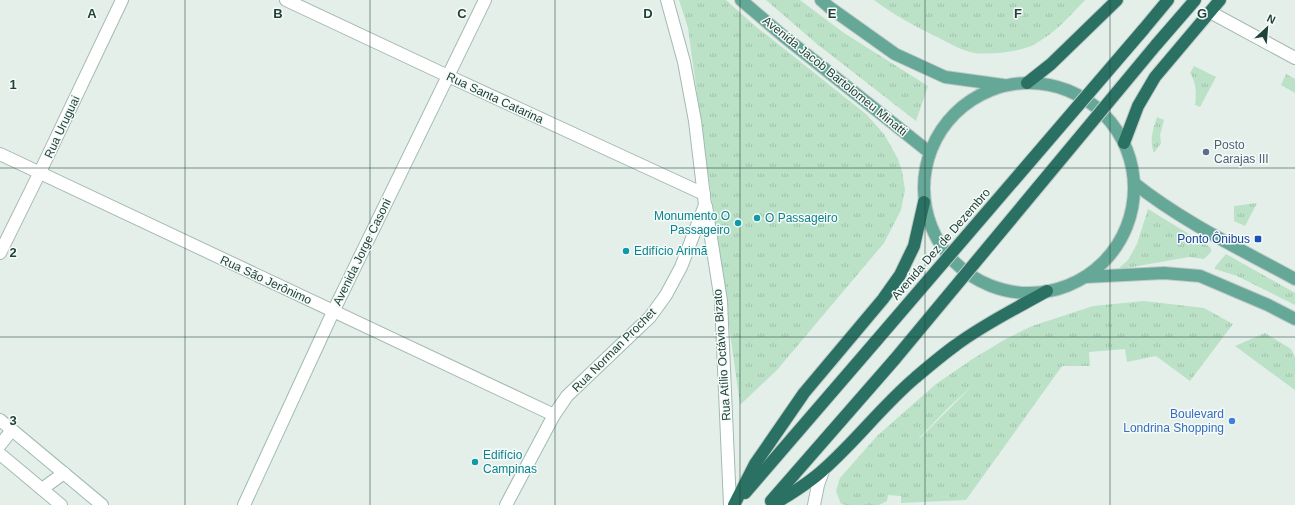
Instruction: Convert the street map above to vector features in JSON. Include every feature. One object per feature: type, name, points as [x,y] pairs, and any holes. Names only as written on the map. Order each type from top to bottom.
[{"type":"highway","points":[[1027,83],[1051,64],[1117,0]]},
{"type":"highway","name":"Avenida Dez de Dezembro","points":[[735,505],[1168,0]]},
{"type":"highway","points":[[768,505],[895,359],[1195,0]]},
{"type":"highway","points":[[1124,144],[1138,106],[1155,77],[1220,0]]},
{"type":"highway","points":[[735,505],[755,464],[804,393],[883,299],[900,275],[914,246],[924,202]]},
{"type":"highway","points":[[773,505],[806,484],[823,470],[846,449],[892,398],[956,345],[994,321],[1048,291]]},
{"type":"main road","name":"Avenida Jacob Bartolomeu Minatti","points":[[741,0],[782,36],[929,152]]},
{"type":"main road","points":[[821,0],[895,54],[945,77],[1004,85],[1027,83],[1051,85],[1074,93],[1094,106],[1111,123],[1124,144],[1131,164],[1134,183],[1133,205],[1127,227],[1116,246],[1102,263],[1084,277],[1067,286],[1048,291],[1023,293],[999,289],[977,279],[957,265],[941,246],[930,225],[924,202],[924,176],[929,152],[941,128],[958,109],[980,94],[1004,85]]},
{"type":"main road","points":[[1134,183],[1174,212],[1229,244],[1295,279]]},
{"type":"main road","points":[[1084,277],[1164,273],[1200,276],[1268,305],[1295,320]]},
{"type":"street","name":"Rua Uruguai","points":[[0,253],[122,0]]},
{"type":"street","name":"Rua Santa Catarina","points":[[286,0],[705,200]]},
{"type":"street","name":"Avenida Jorge Casoni","points":[[244,505],[333,312],[485,0]]},
{"type":"street","name":"Rua Norman Prochet","points":[[506,505],[554,415],[567,396],[650,317],[666,295],[680,267],[705,200],[695,120],[684,62],[667,0]]},
{"type":"street","points":[[1210,12],[1295,58]]},
{"type":"street","name":"Rua São Jerônimo","points":[[0,154],[554,415]]},
{"type":"street","name":"Rua Atílio Octávio Bizato","points":[[705,200],[721,301],[730,505]]},
{"type":"street","points":[[0,420],[102,505]]},
{"type":"street","points":[[0,445],[12,430]]},
{"type":"street","points":[[0,454],[61,505]]},
{"type":"street","points":[[814,505],[823,470]]},
{"type":"street","points":[[42,489],[64,473]]},
{"type":"green space","points":[[679,0],[726,0],[754,25],[866,114],[884,134],[898,159],[902,171],[905,190],[901,210],[884,243],[777,370],[740,405],[688,28]]},
{"type":"green space","points":[[766,0],[800,0],[844,33],[928,86],[916,121],[817,44]]},
{"type":"green space","points":[[874,0],[1085,0],[1056,29],[1035,44],[1012,51],[984,54],[970,52],[954,46],[922,30],[889,11]]},
{"type":"green space","points":[[1194,66],[1216,77],[1200,107],[1195,105],[1196,88],[1190,73]]},
{"type":"green space","points":[[1286,74],[1295,79],[1295,93],[1281,85]]},
{"type":"green space","points":[[1157,117],[1164,120],[1160,135],[1161,143],[1154,153],[1152,140]]},
{"type":"green space","points":[[1257,203],[1245,226],[1234,221],[1234,206]]},
{"type":"green space","points":[[1148,209],[1207,245],[1211,248],[1211,252],[1204,259],[1189,257],[1121,269],[1120,267],[1128,260],[1137,244]]},
{"type":"green space","points":[[1226,254],[1295,293],[1295,305],[1237,276],[1215,269]]},
{"type":"green space","points":[[1144,301],[1204,308],[1233,324],[1190,381],[1156,356],[1127,362],[1125,349],[1089,352],[1090,366],[1062,366],[966,500],[901,503],[901,496],[888,495],[887,501],[879,505],[841,504],[836,491],[840,478],[877,436],[936,384],[1004,340],[1032,326],[1093,306]],"holes":[[[975,383],[920,438],[948,408]]]},
{"type":"green space","points":[[1265,333],[1291,349],[1295,357],[1295,390],[1235,346]]},
{"type":"place","name":"Posto Carajas III","points":[[1206,152]]},
{"type":"place","name":"O Passageiro","points":[[757,218]]},
{"type":"place","name":"Monumento O Passageiro","points":[[738,223]]},
{"type":"place","name":"Ponto Ônibus","points":[[1258,239]]},
{"type":"place","name":"Edifício Arimã","points":[[626,251]]},
{"type":"place","name":"Boulevard Londrina Shopping","points":[[1232,421]]},
{"type":"place","name":"Edifício Campinas","points":[[475,462]]}]
